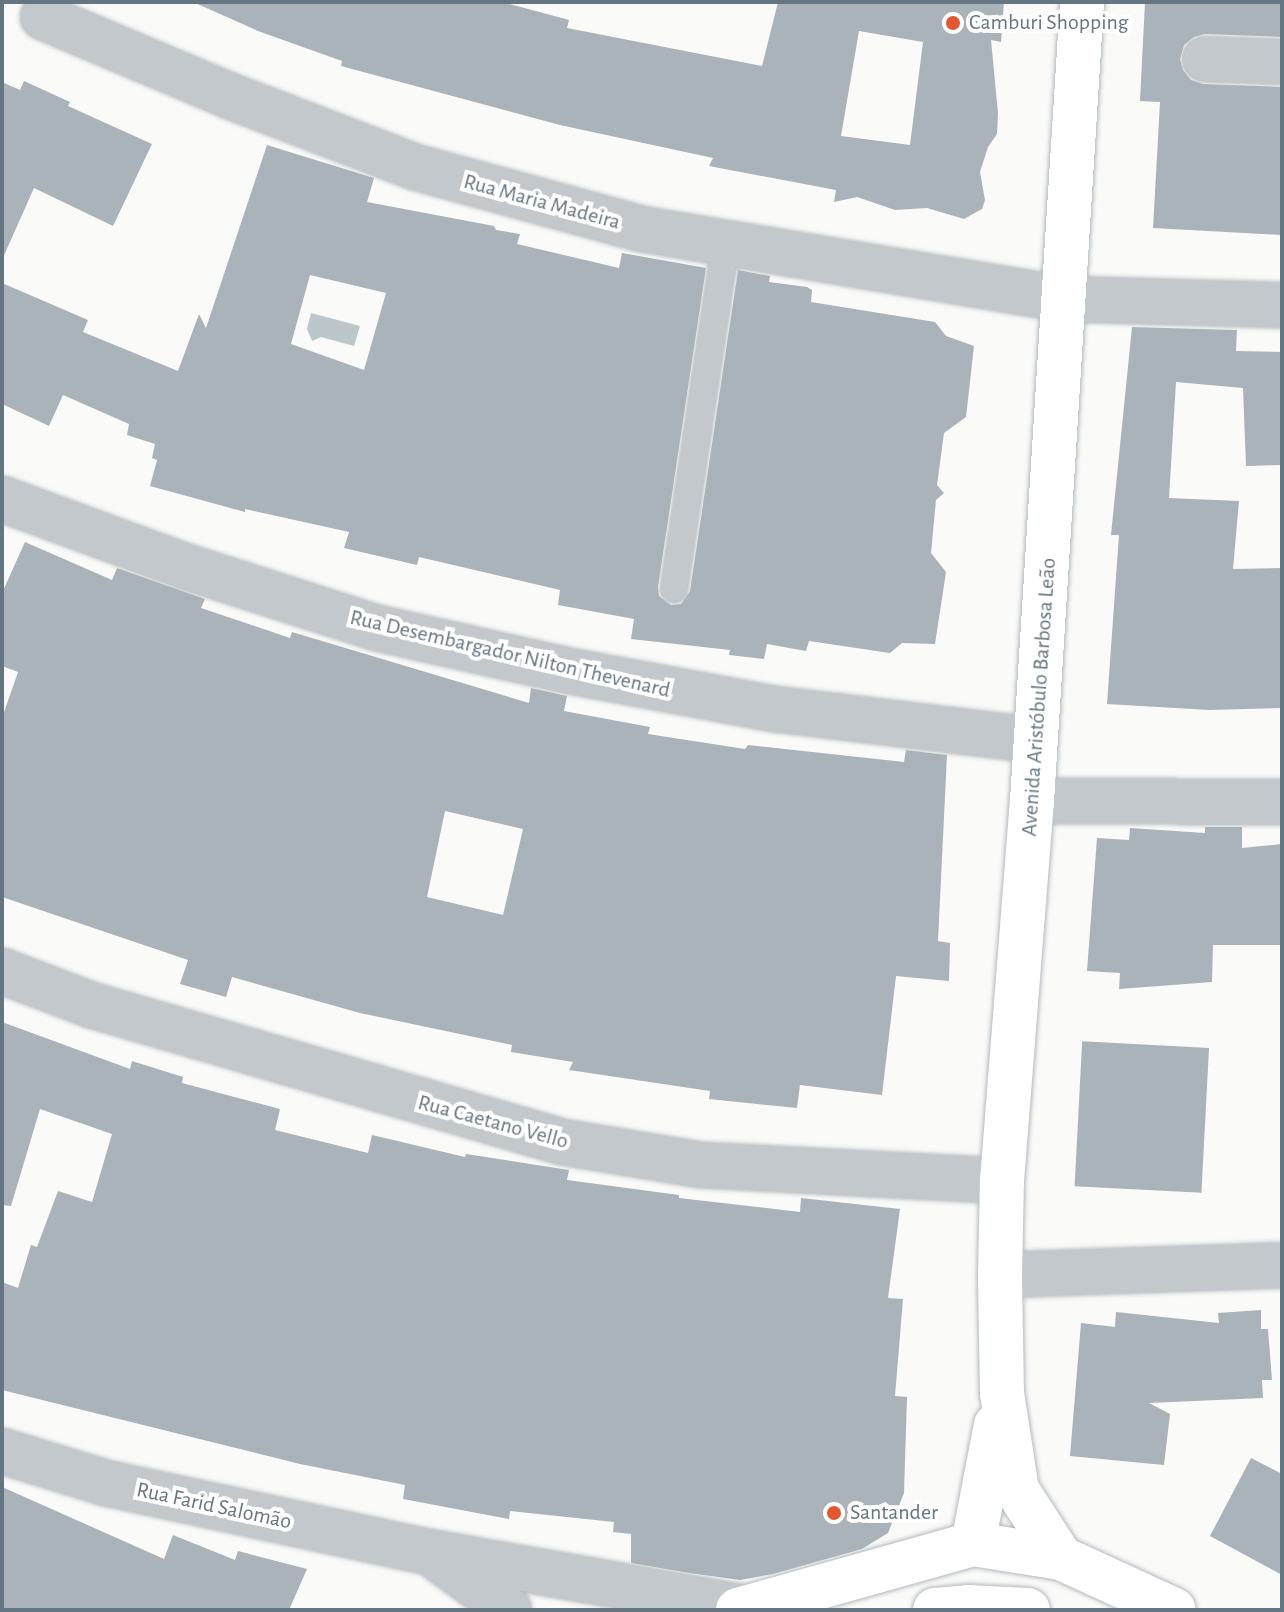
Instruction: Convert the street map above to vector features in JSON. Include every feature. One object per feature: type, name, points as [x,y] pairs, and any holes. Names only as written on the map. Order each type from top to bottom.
[{"type":"street","name":"Avenida Aristóbulo Barbosa Leão","points":[[1061,1558],[1017,1490],[1002,1393],[1000,1275],[1002,1181],[1032,801],[1066,299],[1082,2]]},
{"type":"street","name":"Rua Maria Madeira","points":[[43,17],[230,96],[415,167],[641,229],[1066,299],[1282,305]]},
{"type":"street","points":[[1205,59],[1282,62]]},
{"type":"street","name":"Rua Desembargador Nilton Thevenard","points":[[2,499],[187,567],[377,628],[569,671],[774,709],[1035,740]]},
{"type":"street","points":[[1032,801],[1270,802]]},
{"type":"street","name":"Rua Caetano Vello","points":[[2,971],[91,1005],[562,1142],[701,1165],[1002,1181]]},
{"type":"street","points":[[1000,1275],[1282,1265]]},
{"type":"street","name":"Avenida Aristóbulo Barbosa Leão","points":[[973,1544],[1002,1393]]},
{"type":"street","name":"Rua Farid Salomão","points":[[2,1451],[106,1483],[428,1552],[741,1609]]},
{"type":"street","points":[[973,1544],[994,1579],[1025,1609]]},
{"type":"street","points":[[741,1609],[973,1544],[1061,1558],[1174,1610]]},
{"type":"street","name":"Rua Farid Salomão","points":[[428,1552],[509,1610]]},
{"type":"street","points":[[935,1610],[1025,1609]]},
{"type":"lane","points":[[674,589],[726,243]]},
{"type":"shaded area","points":[[311,313],[360,326],[354,346],[321,337],[312,341],[307,329]]},
{"type":"building","points":[[193,2],[502,2],[569,20],[567,28],[762,66],[778,2],[1004,2],[1001,42],[991,40],[998,113],[997,134],[988,147],[980,172],[985,200],[982,209],[964,219],[927,208],[895,210],[857,197],[834,202],[836,190],[709,166],[713,158],[560,125],[341,66],[342,61],[258,31]],"holes":[[[859,31],[923,42],[910,145],[841,136]]]},
{"type":"building","points":[[1145,2],[1282,2],[1282,37],[1205,34],[1194,37],[1184,45],[1180,59],[1183,70],[1191,80],[1203,84],[1282,87],[1282,235],[1153,228],[1160,102],[1140,101]]},
{"type":"building","points":[[24,81],[70,102],[68,106],[152,144],[113,226],[34,188],[2,260],[2,82],[20,90]]},
{"type":"building","points":[[267,145],[374,178],[367,202],[494,226],[496,230],[520,234],[517,244],[619,268],[622,253],[706,268],[658,587],[659,596],[671,605],[681,604],[690,591],[738,270],[770,276],[769,282],[807,287],[812,290],[811,302],[935,322],[946,336],[974,346],[966,417],[944,433],[937,485],[944,493],[936,500],[931,553],[946,572],[935,644],[902,643],[890,653],[809,641],[806,651],[767,644],[764,659],[729,655],[730,650],[631,639],[634,619],[558,605],[560,590],[419,557],[417,565],[344,548],[349,532],[245,509],[245,512],[150,486],[157,460],[152,458],[155,444],[127,435],[129,424],[63,395],[49,426],[2,404],[2,283],[88,320],[83,332],[178,371],[199,314],[206,328]],"holes":[[[310,275],[386,293],[364,370],[291,344]]]},
{"type":"building","points":[[1132,327],[1237,330],[1236,351],[1282,352],[1282,465],[1246,466],[1243,388],[1176,382],[1169,498],[1239,501],[1233,569],[1282,568],[1282,708],[1209,710],[1107,704],[1119,535],[1111,535]]},
{"type":"building","points":[[25,542],[112,580],[117,568],[205,599],[201,608],[290,638],[292,632],[529,703],[531,688],[567,696],[564,711],[650,727],[648,734],[745,749],[748,745],[904,762],[906,750],[947,755],[938,941],[950,943],[949,981],[896,976],[882,1095],[800,1085],[797,1108],[709,1099],[710,1091],[569,1070],[573,1062],[511,1052],[512,1045],[360,1013],[232,977],[226,997],[180,984],[188,960],[2,897],[2,718],[18,672],[2,666],[2,593]],"holes":[[[445,811],[523,829],[503,915],[427,897]]]},
{"type":"building","points":[[1205,827],[1242,827],[1242,848],[1282,844],[1282,945],[1213,945],[1212,982],[1119,989],[1120,973],[1087,971],[1097,838],[1129,840],[1130,828],[1205,833]]},
{"type":"building","points":[[2,1022],[130,1069],[132,1061],[183,1077],[182,1083],[280,1109],[275,1130],[368,1153],[372,1135],[465,1157],[466,1154],[569,1170],[567,1180],[679,1195],[679,1198],[800,1212],[801,1198],[900,1209],[888,1298],[903,1299],[895,1396],[907,1397],[904,1493],[888,1533],[862,1549],[773,1574],[740,1580],[689,1573],[631,1563],[631,1534],[613,1532],[614,1522],[510,1511],[509,1519],[403,1499],[405,1485],[300,1464],[2,1390],[2,1282],[18,1288],[31,1245],[37,1247],[58,1191],[92,1202],[112,1134],[40,1109],[11,1206],[2,1205]]},
{"type":"building","points":[[1082,1041],[1209,1048],[1201,1193],[1075,1186]]},
{"type":"building","points":[[1261,1310],[1261,1329],[1268,1329],[1272,1380],[1262,1380],[1263,1398],[1149,1403],[1170,1414],[1164,1465],[1070,1456],[1081,1323],[1115,1327],[1116,1312],[1219,1323],[1218,1313]]},
{"type":"building","points":[[1251,1458],[1282,1474],[1282,1575],[1210,1536]]},
{"type":"building","points":[[2,1487],[164,1559],[173,1535],[235,1560],[238,1551],[307,1569],[289,1610],[2,1610]]},
{"type":"place","name":"Camburi Shopping","points":[[953,23]]},
{"type":"place","name":"Santander","points":[[834,1513]]}]
